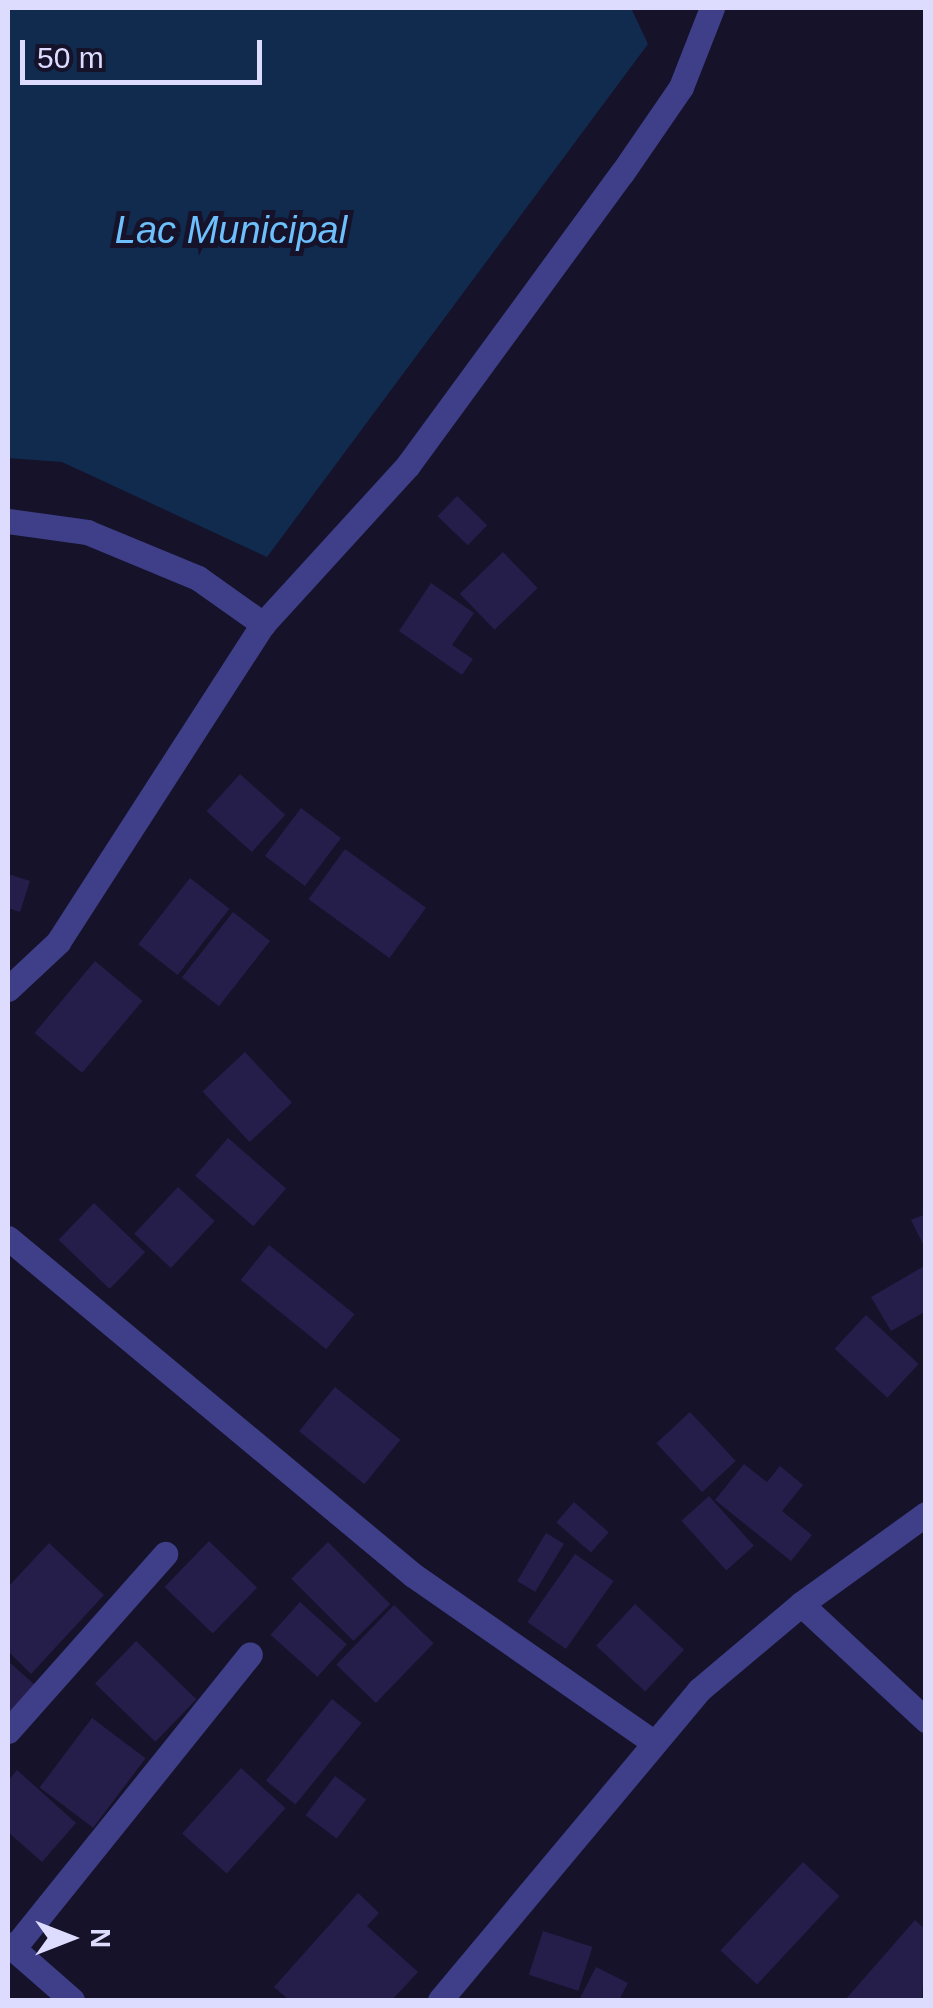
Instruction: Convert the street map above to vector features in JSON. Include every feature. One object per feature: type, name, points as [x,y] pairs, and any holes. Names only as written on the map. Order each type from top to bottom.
[{"type":"street","points":[[8,989],[58,942],[263,624],[408,466],[600,204],[681,87],[712,8]]},
{"type":"street","points":[[8,521],[87,532],[198,578],[263,624]]},
{"type":"street","points":[[8,1238],[413,1575],[650,1740]]},
{"type":"street","points":[[440,2000],[588,1827],[650,1740],[800,1604],[926,1514]]},
{"type":"street","points":[[8,1731],[166,1554]]},
{"type":"street","points":[[800,1604],[926,1720]]},
{"type":"street","points":[[72,2000],[10,1947],[250,1654]]},
{"type":"water","name":"Lac Municipal","points":[[8,8],[631,8],[648,44],[267,557],[62,462],[8,458]]},
{"type":"building","points":[[457,496],[487,525],[468,545],[438,516]]},
{"type":"building","points":[[503,552],[538,588],[495,630],[460,594]]},
{"type":"building","points":[[431,583],[474,613],[452,645],[473,659],[462,675],[399,631]]},
{"type":"building","points":[[240,774],[285,815],[252,852],[207,811]]},
{"type":"building","points":[[301,808],[341,838],[305,886],[265,856]]},
{"type":"building","points":[[345,849],[426,908],[389,958],[309,899]]},
{"type":"building","points":[[8,874],[30,881],[20,912],[8,908]]},
{"type":"building","points":[[190,878],[229,909],[178,975],[138,944]]},
{"type":"building","points":[[233,912],[270,941],[219,1006],[182,977]]},
{"type":"building","points":[[95,961],[142,1001],[82,1073],[35,1033]]},
{"type":"building","points":[[245,1052],[292,1102],[250,1142],[203,1092]]},
{"type":"building","points":[[228,1138],[286,1189],[253,1226],[195,1176]]},
{"type":"building","points":[[178,1187],[215,1221],[171,1268],[134,1234]]},
{"type":"building","points":[[94,1203],[145,1252],[110,1289],[59,1240]]},
{"type":"building","points":[[926,1214],[926,1250],[911,1220]]},
{"type":"building","points":[[269,1245],[354,1314],[326,1349],[241,1280]]},
{"type":"building","points":[[926,1265],[926,1311],[891,1331],[871,1297]]},
{"type":"building","points":[[866,1315],[919,1364],[887,1398],[835,1349]]},
{"type":"building","points":[[335,1387],[400,1440],[364,1484],[299,1431]]},
{"type":"building","points":[[690,1412],[736,1461],[702,1492],[656,1443]]},
{"type":"building","points":[[744,1464],[767,1482],[780,1466],[803,1485],[782,1511],[812,1535],[791,1561],[715,1500]]},
{"type":"building","points":[[709,1496],[754,1546],[726,1571],[682,1521]]},
{"type":"building","points":[[574,1502],[609,1532],[591,1553],[556,1522]]},
{"type":"building","points":[[546,1533],[564,1544],[535,1592],[517,1581]]},
{"type":"building","points":[[209,1541],[257,1588],[213,1634],[165,1587]]},
{"type":"building","points":[[328,1542],[390,1604],[353,1641],[291,1579]]},
{"type":"building","points":[[49,1543],[104,1595],[31,1674],[8,1651],[8,1587]]},
{"type":"building","points":[[575,1554],[614,1581],[566,1649],[527,1622]]},
{"type":"building","points":[[300,1602],[347,1644],[317,1677],[271,1635]]},
{"type":"building","points":[[635,1604],[684,1650],[645,1691],[596,1646]]},
{"type":"building","points":[[394,1605],[434,1643],[376,1703],[336,1665]]},
{"type":"building","points":[[136,1641],[196,1699],[155,1742],[95,1683]]},
{"type":"building","points":[[8,1661],[35,1685],[11,1713],[8,1710]]},
{"type":"building","points":[[332,1699],[362,1723],[295,1805],[266,1781]]},
{"type":"building","points":[[92,1718],[146,1758],[93,1828],[40,1787]]},
{"type":"building","points":[[241,1768],[286,1808],[227,1874],[182,1833]]},
{"type":"building","points":[[17,1770],[76,1823],[42,1862],[8,1832],[8,1781]]},
{"type":"building","points":[[335,1776],[366,1799],[337,1839],[306,1815]]},
{"type":"building","points":[[803,1862],[840,1896],[757,1985],[720,1950]]},
{"type":"building","points":[[358,1893],[379,1913],[367,1926],[418,1972],[392,2000],[289,2000],[274,1987]]},
{"type":"building","points":[[915,1920],[926,1930],[922,2000],[845,2000]]},
{"type":"building","points":[[543,1931],[592,1947],[578,1991],[529,1975]]},
{"type":"building","points":[[596,1967],[628,1983],[619,2000],[579,2000]]}]
